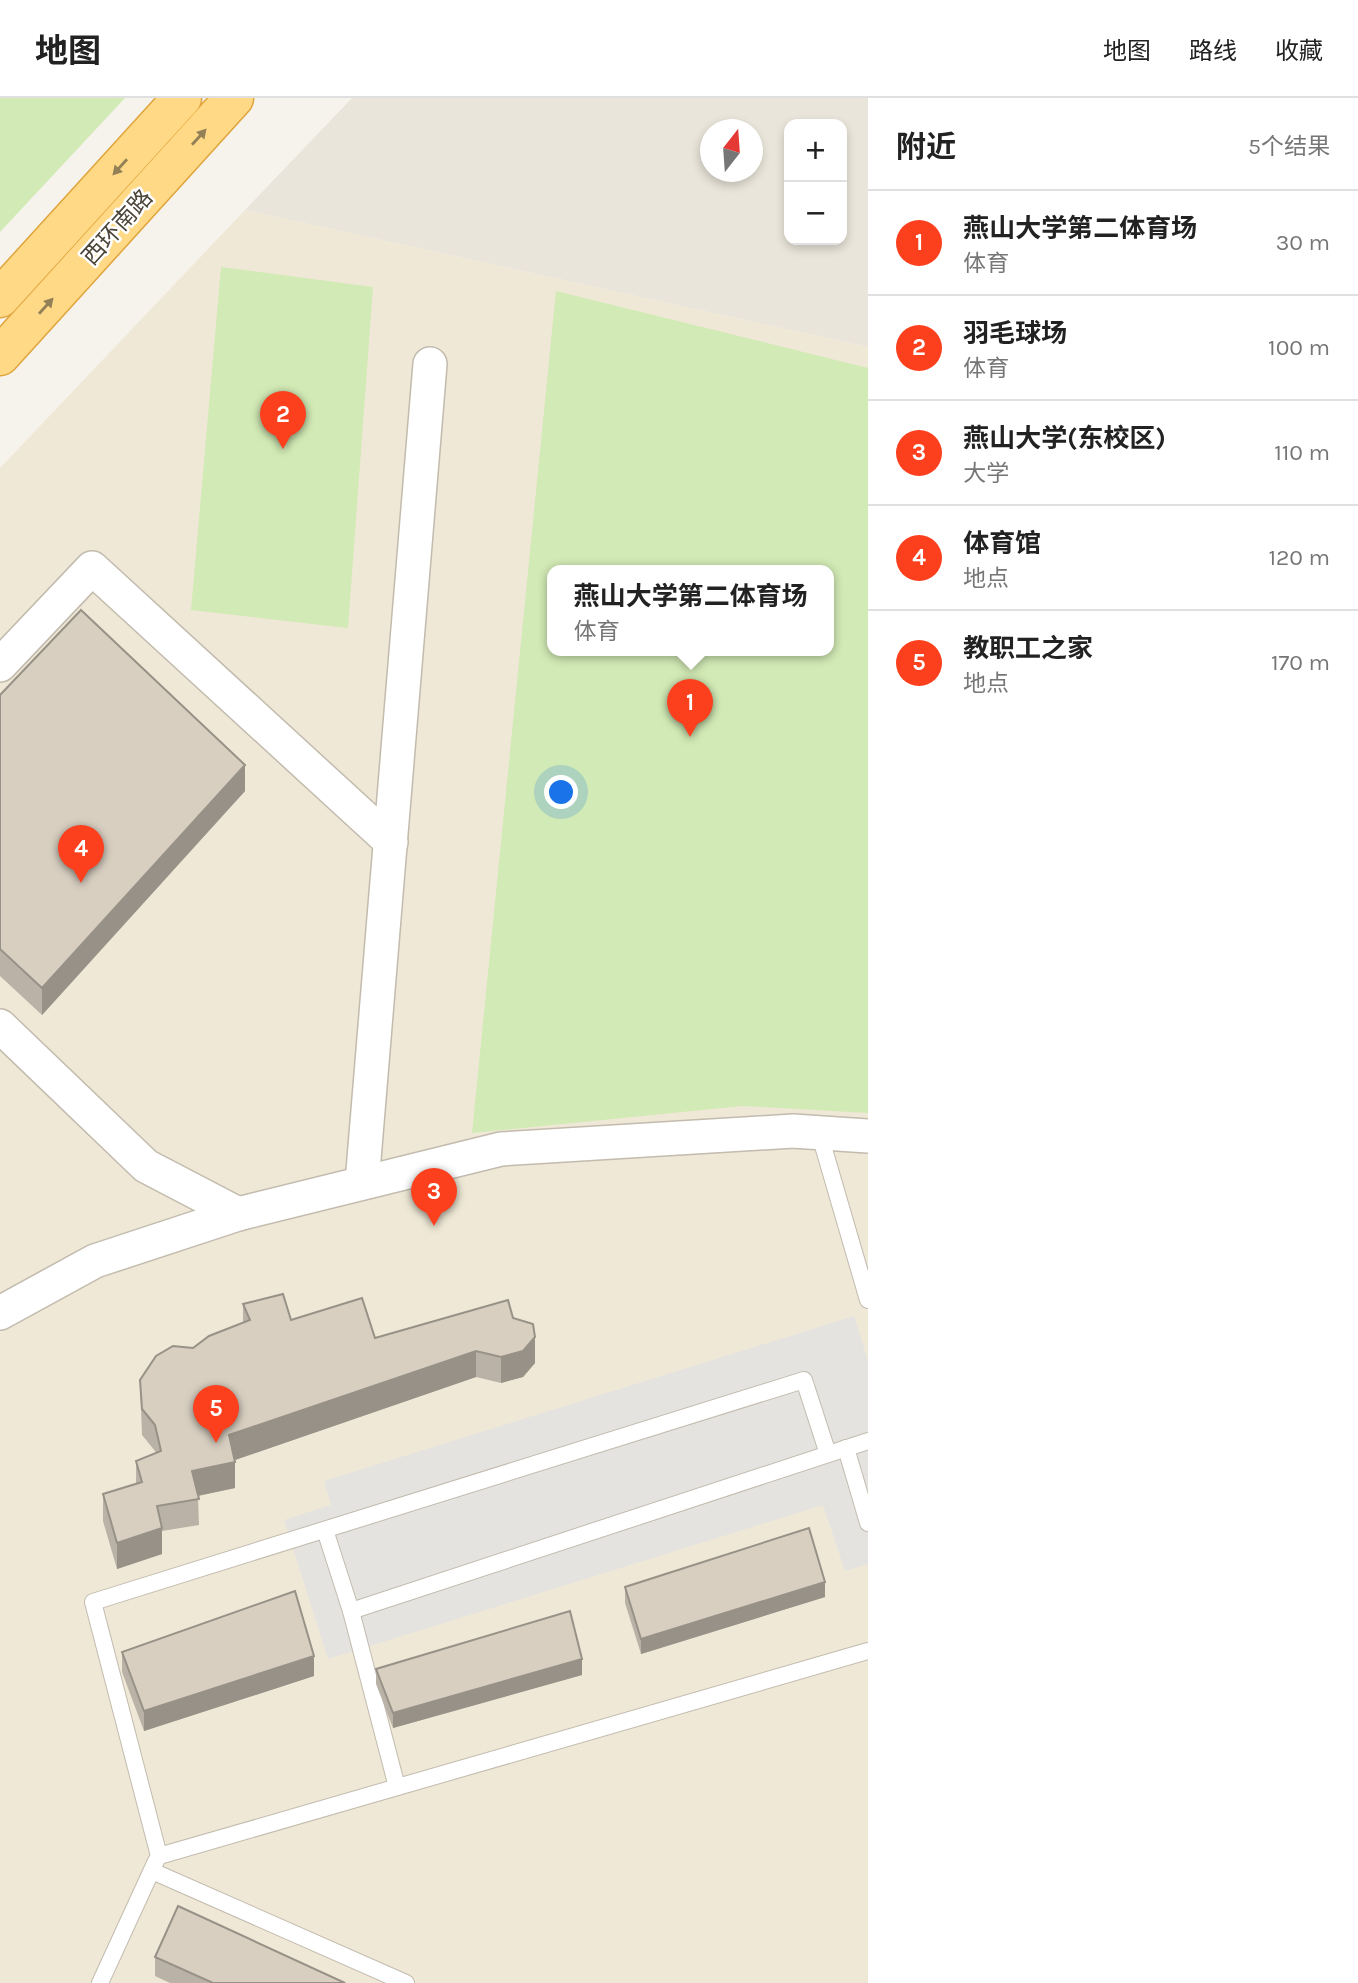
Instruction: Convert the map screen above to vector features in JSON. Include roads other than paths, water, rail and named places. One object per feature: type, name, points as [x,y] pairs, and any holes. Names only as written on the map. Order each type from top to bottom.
[{"type":"highway","name":"西环南路","points":[[0,298],[182,98]]},
{"type":"highway","name":"西环南路","points":[[0,356],[234,98]]},
{"type":"street","points":[[362,1183],[430,364]]},
{"type":"street","points":[[0,665],[92,568],[391,842]]},
{"type":"street","points":[[0,1026],[146,1166],[238,1214]]},
{"type":"street","points":[[0,1314],[95,1261],[238,1214],[501,1149],[793,1131],[868,1136]]},
{"type":"lane","points":[[819,1132],[868,1300]]},
{"type":"lane","points":[[102,1982],[155,1863],[93,1602],[804,1380],[828,1454]]},
{"type":"lane","points":[[351,1611],[868,1441]]},
{"type":"lane","points":[[846,1448],[868,1523]]},
{"type":"lane","points":[[324,1530],[351,1611],[397,1787]]},
{"type":"lane","points":[[155,1863],[397,1787],[868,1651]]},
{"type":"lane","points":[[155,1863],[406,1983]]},
{"type":"place","name":"羽毛球场","points":[[283,449]]},
{"type":"place","name":"燕山大学第二体育场","points":[[690,737]]},
{"type":"place","name":"体育馆","points":[[81,883]]},
{"type":"place","name":"燕山大学(东校区)","points":[[434,1226]]},
{"type":"place","name":"教职工之家","points":[[216,1443]]}]
